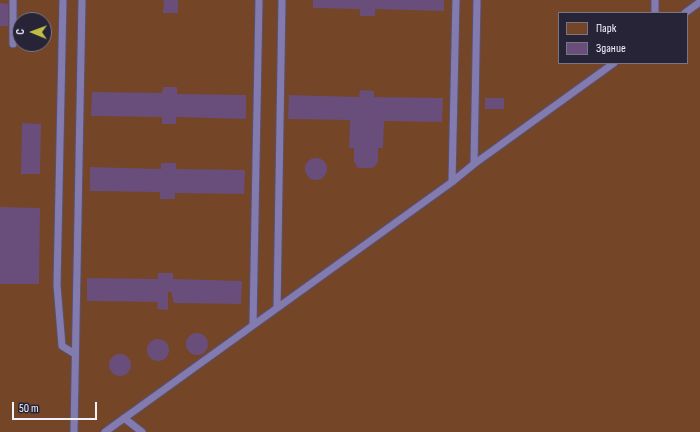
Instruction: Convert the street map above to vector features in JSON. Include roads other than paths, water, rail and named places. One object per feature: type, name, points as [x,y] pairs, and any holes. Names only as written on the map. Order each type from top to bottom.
[{"type":"lane","points":[[14,0],[14,12]]},
{"type":"lane","points":[[63,0],[57,285],[62,346],[75,354]]},
{"type":"lane","points":[[74,432],[82,0]]},
{"type":"lane","points":[[253,324],[259,0]]},
{"type":"lane","points":[[277,308],[282,0]]},
{"type":"lane","points":[[452,182],[456,0]]},
{"type":"lane","points":[[474,164],[477,0]]},
{"type":"lane","points":[[655,0],[655,12]]},
{"type":"lane","points":[[685,12],[700,2]]},
{"type":"lane","points":[[104,432],[452,182],[474,164],[613,64]]},
{"type":"lane","points":[[124,418],[142,432]]}]
